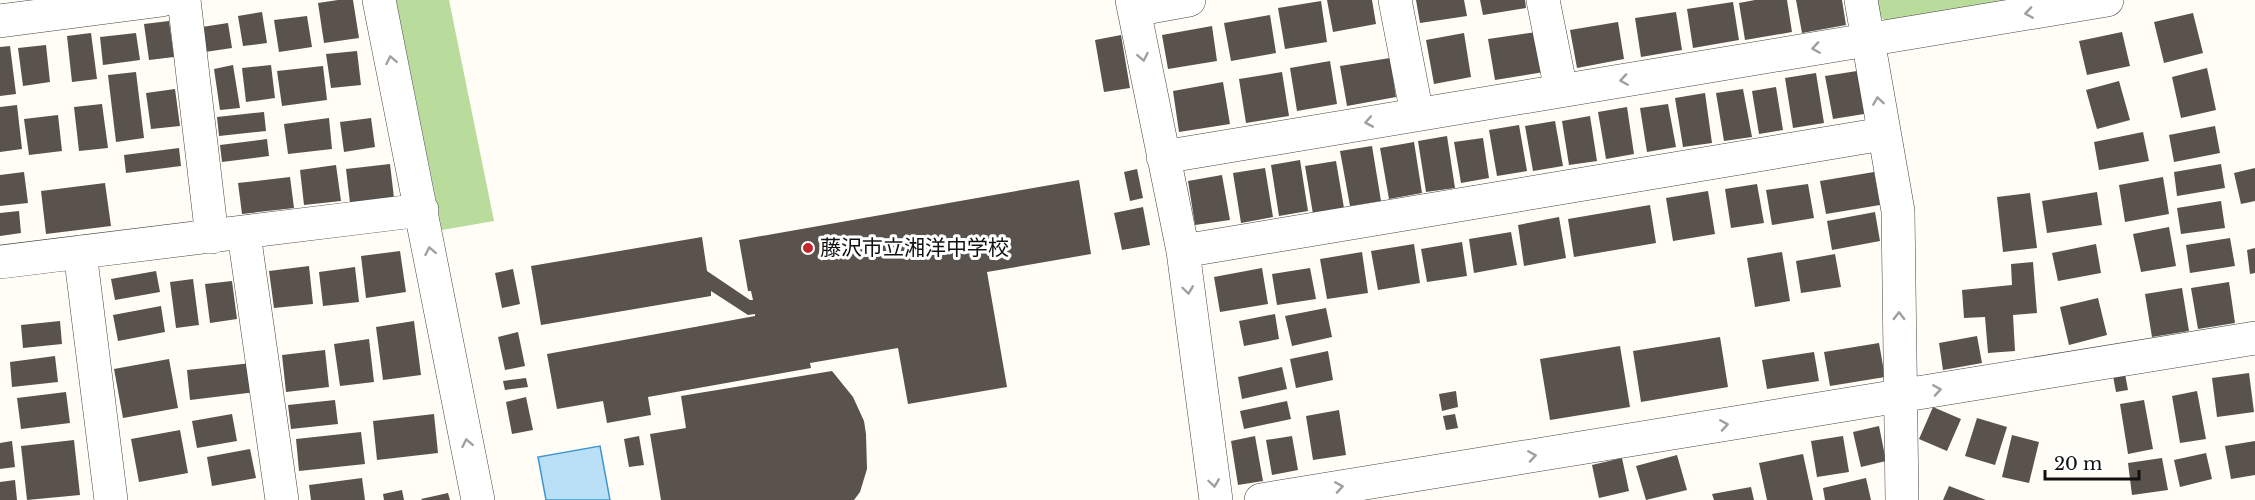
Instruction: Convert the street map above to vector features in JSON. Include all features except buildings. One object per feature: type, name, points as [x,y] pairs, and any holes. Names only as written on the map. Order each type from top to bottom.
[{"type":"street","points":[[0,21],[162,0]]},
{"type":"street","points":[[184,0],[228,235],[282,500]]},
{"type":"street","points":[[379,0],[478,500]]},
{"type":"street","points":[[1190,0],[1133,5],[1162,157],[1183,251],[1216,500]]},
{"type":"street","points":[[1395,0],[1417,114]]},
{"type":"street","points":[[1543,0],[1561,90]]},
{"type":"street","points":[[1861,0],[1898,211],[1902,500]]},
{"type":"street","points":[[1162,157],[2107,0]]},
{"type":"street","points":[[1183,251],[1883,134]]},
{"type":"street","points":[[0,262],[422,210]]},
{"type":"street","points":[[80,252],[111,500]]},
{"type":"street","points":[[1261,500],[2255,338]]},
{"type":"green space","points":[[396,0],[449,0],[494,221],[442,230]]},
{"type":"green space","points":[[1875,0],[2020,0],[1887,22],[1877,14]]},
{"type":"water","points":[[600,446],[610,500],[546,500],[538,457]]},
{"type":"place","name":"藤沢市立湘洋中学校","points":[[808,248]]}]
